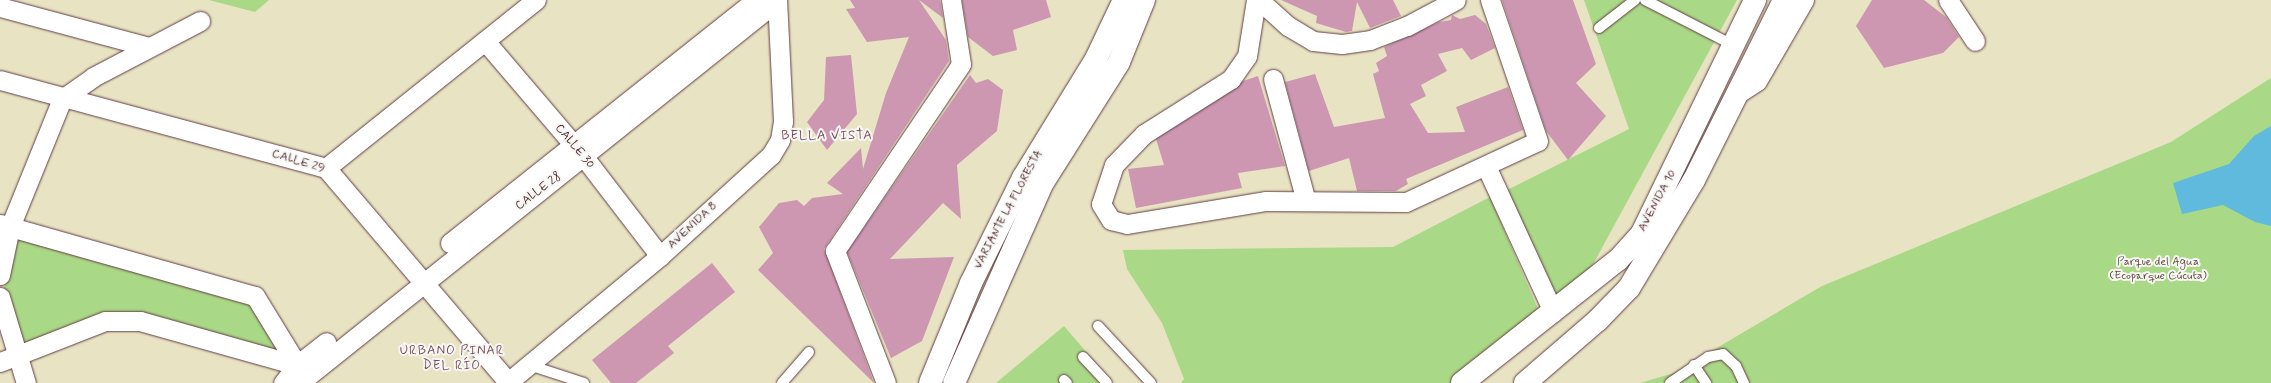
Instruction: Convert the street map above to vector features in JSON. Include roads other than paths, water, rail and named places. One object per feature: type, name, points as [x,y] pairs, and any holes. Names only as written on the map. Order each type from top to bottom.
[{"type":"main road","name":"VARIANTE LA FLORESTA","points":[[930,383],[971,283],[1023,178],[1096,59],[1124,0]]},
{"type":"main road","name":"VARIANTE LA FLORESTA","points":[[954,383],[1042,184],[1119,62],[1144,0]]},
{"type":"main road","name":"AVENIDA 10","points":[[1462,383],[1618,260],[1642,233],[1755,0]]},
{"type":"main road","name":"AVENIDA 10","points":[[1526,383],[1598,320],[1629,288],[1694,180],[1734,96],[1784,0]]},
{"type":"street","points":[[326,168],[536,0]]},
{"type":"street","points":[[886,383],[835,251],[962,64],[951,0]]},
{"type":"street","points":[[1456,0],[1407,26],[1370,40],[1342,44],[1313,41],[1288,26],[1258,0],[1247,56],[1231,80],[1169,117],[1129,148],[1114,165],[1101,204],[1111,220],[1127,224],[1266,201],[1406,202],[1538,141],[1490,0]]},
{"type":"street","points":[[1734,96],[1757,81],[1804,0]]},
{"type":"street","points":[[1948,0],[1975,42]]},
{"type":"street","name":"CALLE 28","points":[[283,383],[302,377],[420,275],[770,5]]},
{"type":"street","name":"AVENIDA 8","points":[[509,383],[660,256],[771,155],[780,140],[783,121],[770,5]]},
{"type":"street","points":[[0,7],[149,48]]},
{"type":"street","points":[[0,275],[5,225],[62,99],[93,77],[200,21]]},
{"type":"street","name":"CALLE 30","points":[[485,40],[579,151],[660,256]]},
{"type":"street","points":[[1273,79],[1306,201]]},
{"type":"street","name":"CALLE 29","points":[[0,80],[62,99],[326,168],[420,275],[509,383]]},
{"type":"street","points":[[1486,166],[1553,312]]},
{"type":"street","points":[[5,225],[255,296],[302,377]]},
{"type":"street","points":[[0,297],[9,359],[26,383]]},
{"type":"street","points":[[9,359],[105,321],[140,321],[302,377]]},
{"type":"lane","points":[[1599,28],[1635,0]]},
{"type":"lane","points":[[1646,0],[1733,45]]},
{"type":"lane","points":[[1098,326],[1151,383]]},
{"type":"lane","points":[[782,383],[809,352]]},
{"type":"lane","points":[[1670,383],[1694,365],[1723,354],[1736,366],[1744,383]]},
{"type":"lane","points":[[1083,357],[1107,383]]},
{"type":"lane","points":[[529,365],[584,383]]},
{"type":"lane","points":[[1694,365],[1706,383]]},
{"type":"water","points":[[2271,126],[2271,226],[2255,222],[2223,205],[2182,214],[2173,183],[2229,164],[2254,136]]},
{"type":"district","name":"BELLA VISTA","points":[[827,136]]},
{"type":"district","name":"URBANO PINAR DEL RÍO","points":[[452,360]]},
{"type":"park label","name":"Parque del Agua (Ecoparque Cúcuta)","points":[[2158,270]]}]
